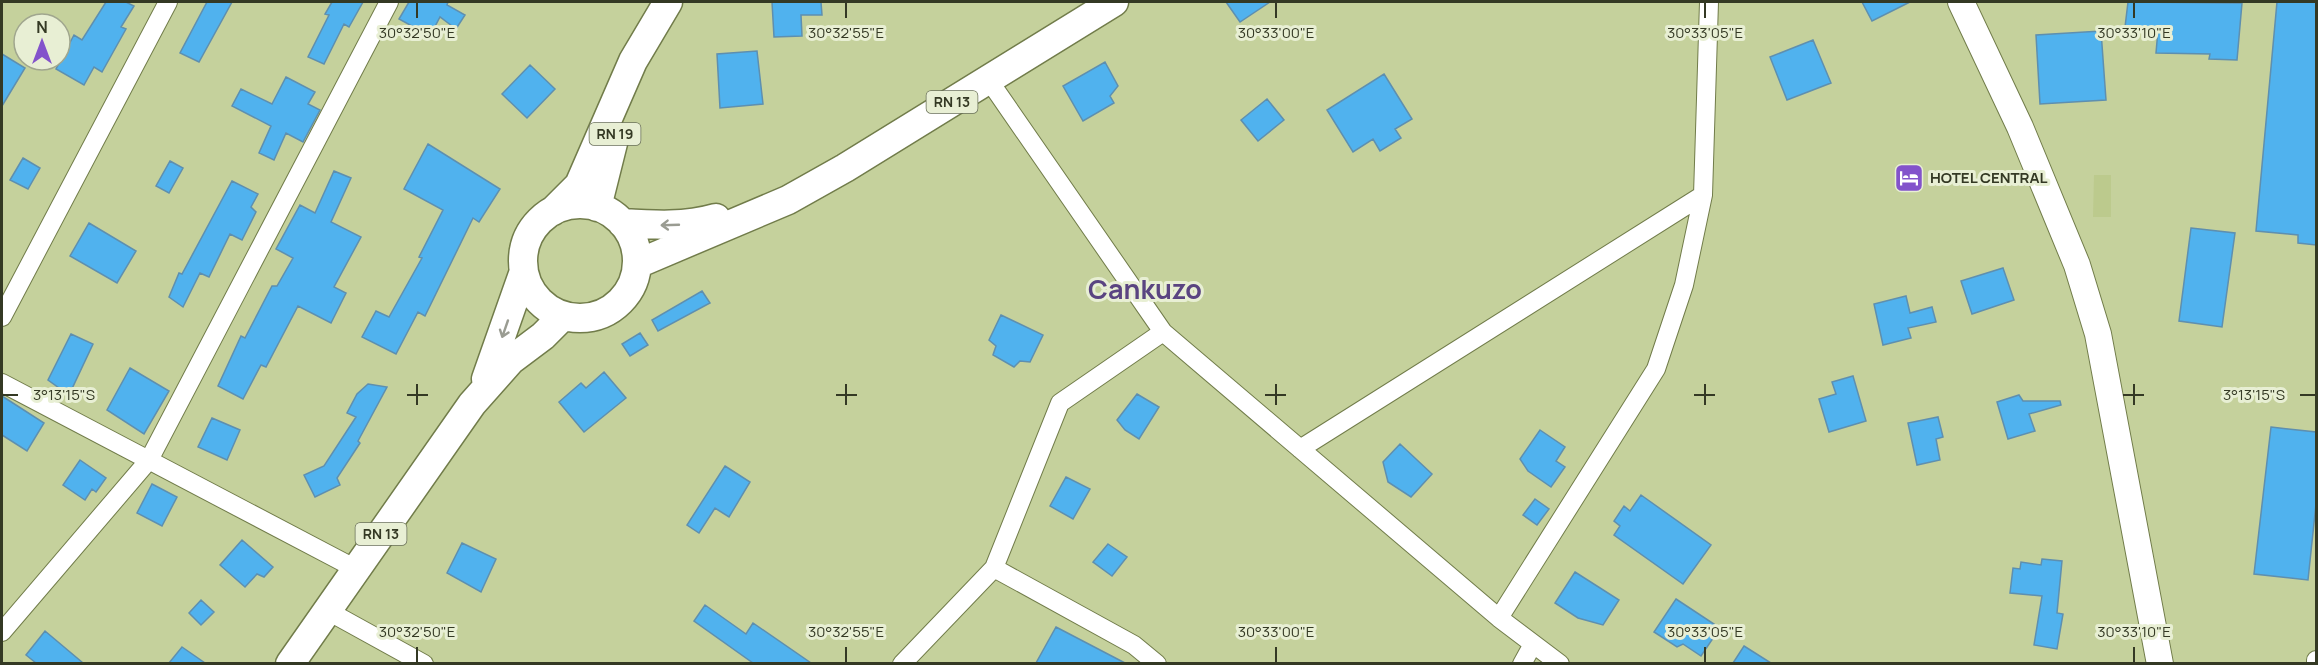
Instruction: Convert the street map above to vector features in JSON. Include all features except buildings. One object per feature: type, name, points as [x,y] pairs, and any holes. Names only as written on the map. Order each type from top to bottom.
[{"type":"main road","name":"RN 19","points":[[553,211],[579,185],[633,61],[668,2]]},
{"type":"main road","name":"RN 13","points":[[637,264],[788,200],[846,168],[1114,2]]},
{"type":"main road","points":[[1961,2],[2020,127],[2068,244],[2098,334],[2159,663]]},
{"type":"main road","name":"RN 19","points":[[597,207],[633,61]]},
{"type":"main road","name":"RN 13","points":[[472,404],[491,370],[524,274],[522,259],[531,231],[540,219],[553,211],[582,204],[611,213],[622,223],[659,225],[699,223],[788,200]]},
{"type":"main road","points":[[524,274],[537,300],[549,310],[563,316],[592,317],[619,303],[632,285],[637,264],[631,235],[622,223]]},
{"type":"main road","name":"RN 13","points":[[290,663],[358,570],[410,489],[472,404],[511,360],[543,336],[563,316]]},
{"type":"street","points":[[2,317],[168,2]]},
{"type":"street","points":[[2,632],[149,460],[389,2]]},
{"type":"street","points":[[1499,618],[1656,369],[1684,285],[1703,195],[1709,2]]},
{"type":"street","points":[[988,79],[1162,332],[1499,618],[1560,663]]},
{"type":"street","points":[[1300,449],[1703,195]]},
{"type":"street","points":[[902,663],[993,568],[1060,403],[1162,332]]},
{"type":"street","points":[[2,383],[358,570]]},
{"type":"street","points":[[993,568],[1134,645],[1157,663]]},
{"type":"street","points":[[328,611],[424,663]]},
{"type":"street","points":[[1522,663],[1533,644]]},
{"type":"shaded area","points":[[2094,175],[2111,175],[2111,217],[2093,217]]},
{"type":"place","name":"HOTEL CENTRAL","points":[[1909,178]]},
{"type":"district","name":"Cankuzo","points":[[1145,290]]}]
